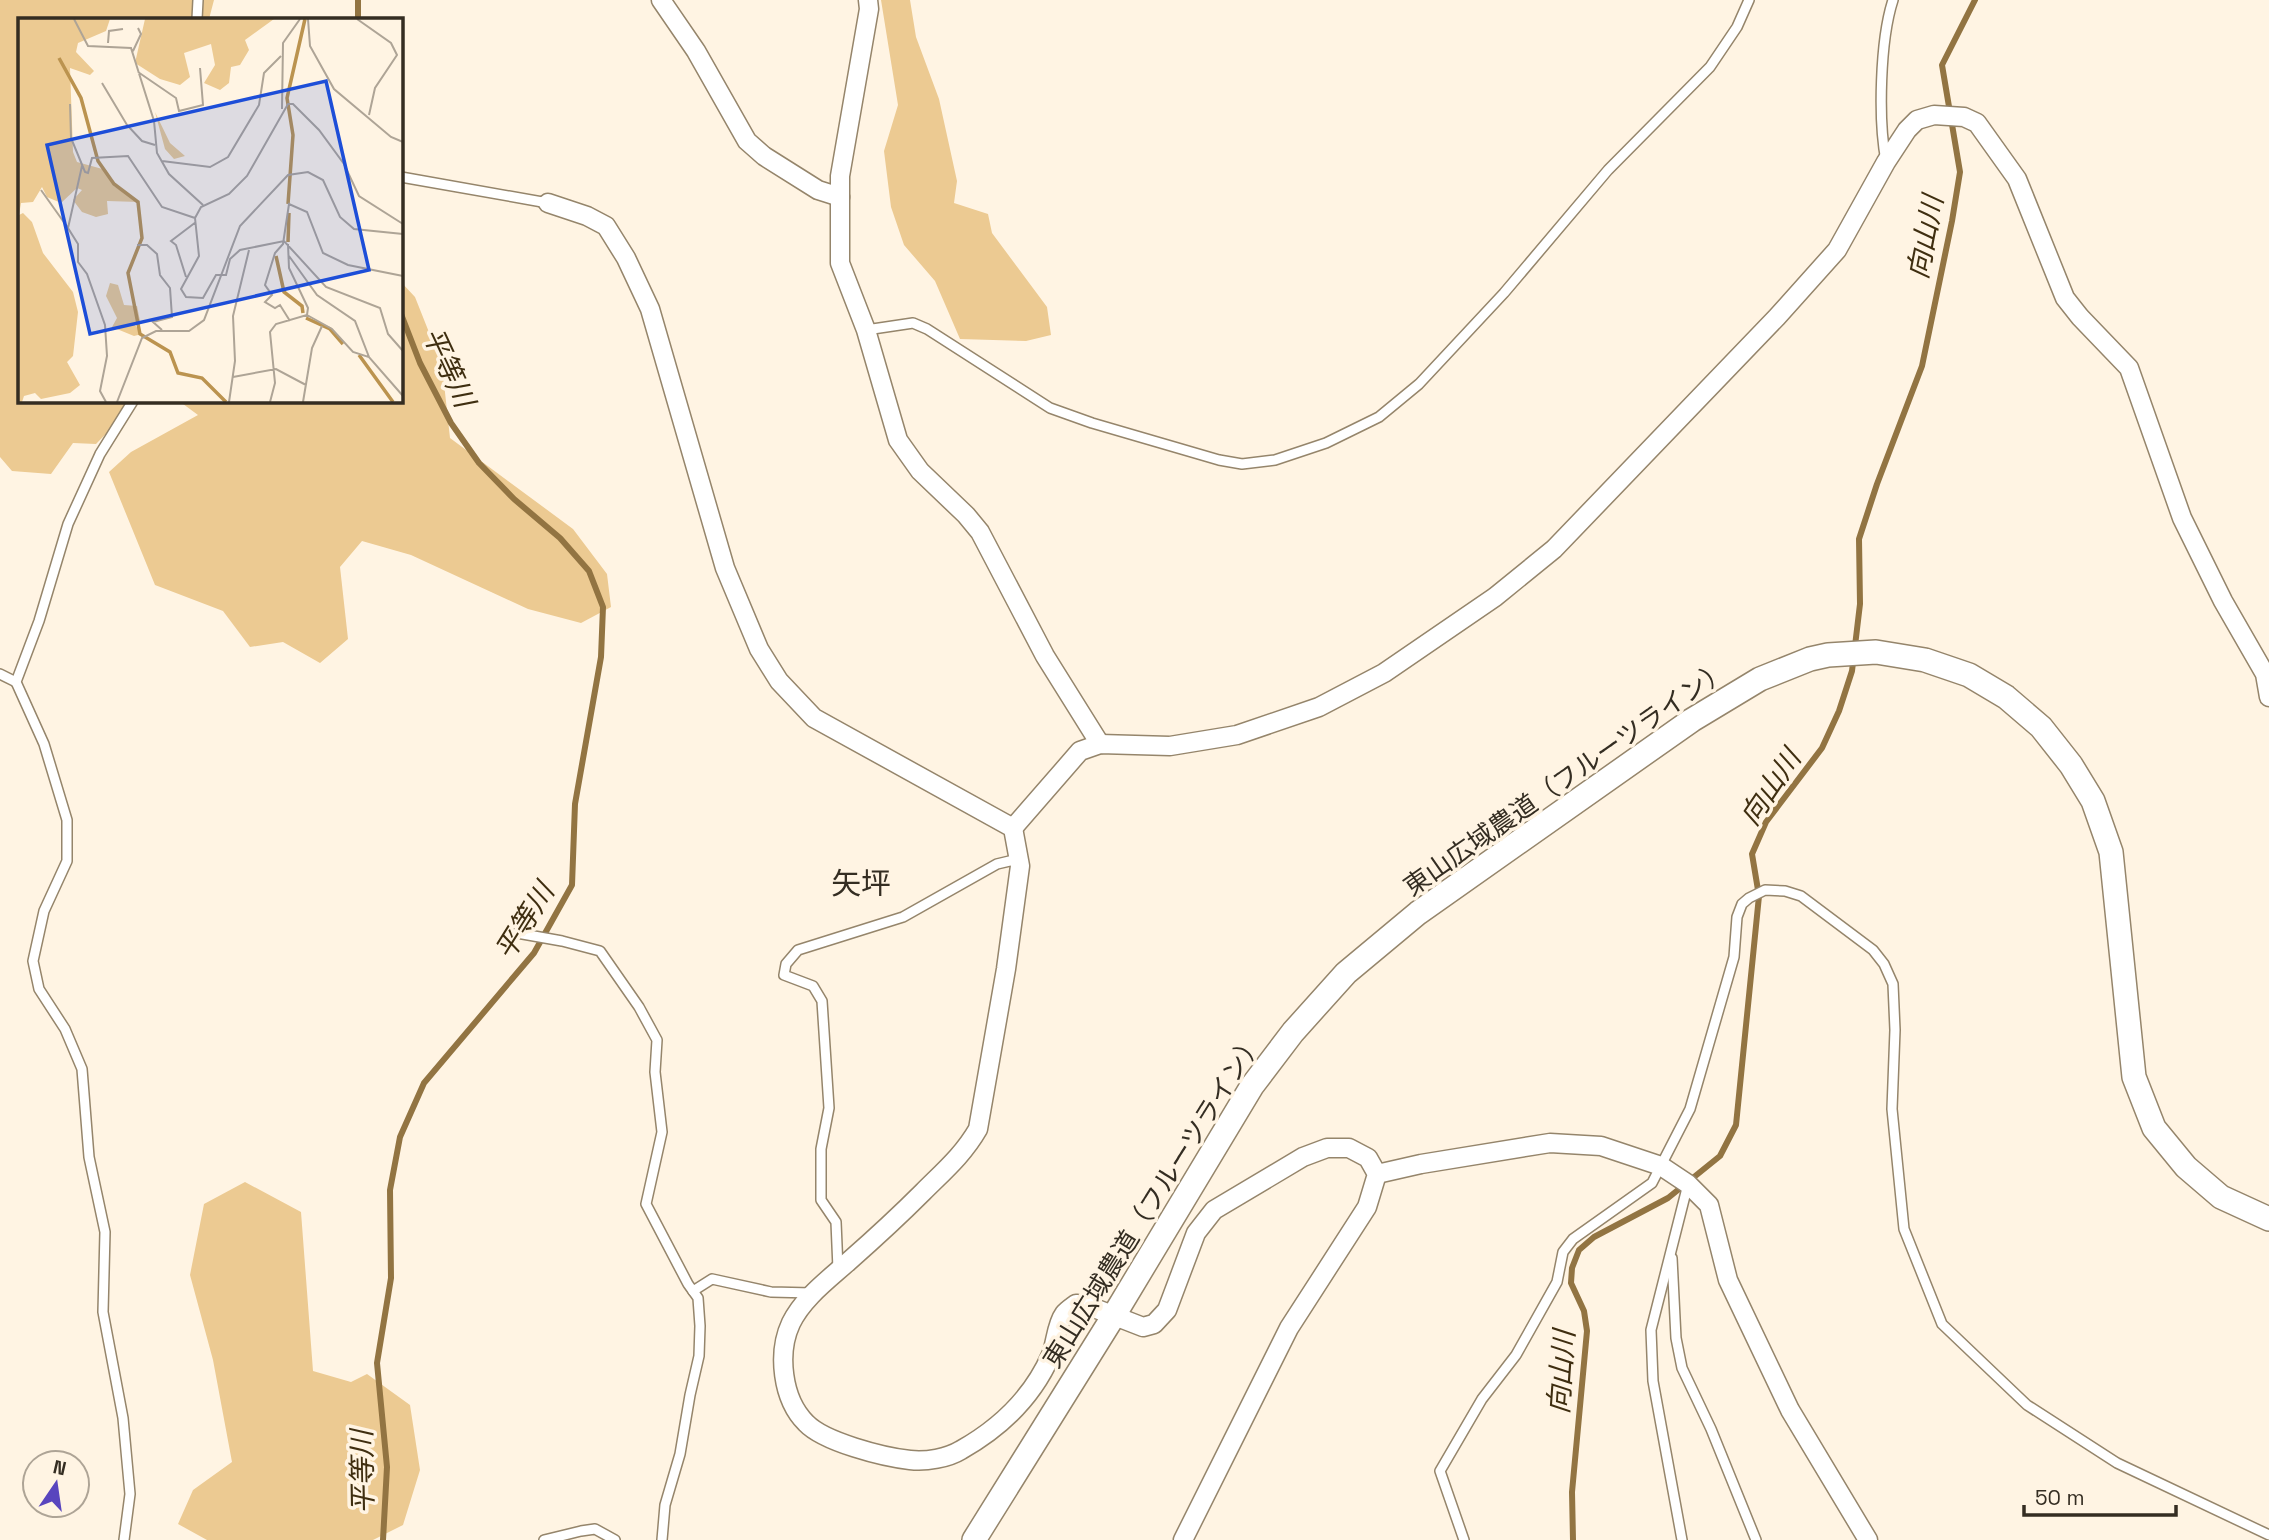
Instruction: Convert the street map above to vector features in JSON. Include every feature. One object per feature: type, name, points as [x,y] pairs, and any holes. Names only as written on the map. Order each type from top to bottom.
[{"type":"street","points":[[661,0],[696,51],[747,141],[764,156],[818,190],[840,197]]},
{"type":"street","points":[[868,0],[869,9],[840,176],[840,263],[866,330],[898,440],[920,471],[980,532],[1045,656],[1100,744]]},
{"type":"street","points":[[1013,828],[1080,751],[1100,744],[1170,746],[1237,735],[1319,706],[1384,673],[1494,597],[1554,549],[1828,260],[1844,239],[1886,162],[1907,130],[1917,120],[1937,116],[1964,117],[1977,123],[2017,179],[2066,298],[2080,317],[2129,368],[2182,518],[2223,601],[2265,674],[2269,697]]},
{"type":"street","points":[[548,203],[587,216],[606,226],[626,258],[650,309],[725,568],[759,649],[779,681],[814,718],[1013,828],[1020,866],[1006,969],[978,1129],[966,1150],[883,1231],[814,1293],[792,1322],[783,1350],[783,1368],[792,1401],[806,1423],[829,1438],[912,1461],[935,1459],[959,1452],[985,1435],[1022,1402],[1039,1380],[1052,1352],[1063,1315],[1076,1304],[1089,1306],[1143,1327],[1154,1324],[1167,1310],[1196,1233],[1214,1210],[1303,1157],[1327,1147],[1349,1149],[1368,1158],[1377,1174],[1367,1207],[1289,1328],[1183,1540]]},
{"type":"street","name":"東山広域農道（フルーツライン）","points":[[974,1540],[1252,1086],[1293,1032],[1346,973],[1418,913],[1692,720],[1760,679],[1810,659],[1876,652],[1925,660],[1969,674],[2006,697],[2041,727],[2071,765],[2093,801],[2110,852],[2134,1077],[2154,1128],[2186,1167],[2221,1197],[2269,1219]]},
{"type":"street","points":[[1377,1174],[1550,1143],[1601,1146],[1661,1166],[1688,1184],[1709,1205],[1728,1280],[1790,1410],[1868,1540]]},
{"type":"lane","points":[[197,18],[198,0]]},
{"type":"lane","points":[[866,330],[913,323],[927,329],[1050,408],[1093,424],[1219,460],[1242,464],[1275,460],[1326,443],[1379,417],[1419,384],[1504,293],[1608,170],[1710,67],[1737,27],[1749,0]]},
{"type":"lane","points":[[1886,162],[1882,138],[1884,62],[1888,16],[1893,0]]},
{"type":"lane","points":[[402,177],[548,203]]},
{"type":"lane","points":[[16,682],[68,524],[100,454],[132,402]]},
{"type":"lane","points":[[0,674],[16,682],[44,744],[66,820],[67,861],[44,911],[33,961],[39,989],[65,1029],[82,1069],[89,1157],[105,1232],[103,1312],[123,1418],[130,1494],[124,1540]]},
{"type":"lane","points":[[838,1271],[836,1222],[821,1200],[821,1149],[829,1108],[822,1001],[813,986],[784,975],[786,964],[798,950],[903,918],[997,864],[1018,859]]},
{"type":"lane","points":[[1464,1540],[1440,1471],[1482,1399],[1516,1355],[1558,1282],[1563,1252],[1573,1238],[1652,1183],[1690,1109],[1734,957],[1737,917],[1742,904],[1765,890],[1785,891],[1801,896],[1873,950],[1884,964],[1893,984],[1895,1030],[1892,1109],[1904,1229],[1942,1324],[2027,1405],[2117,1463],[2269,1535]]},
{"type":"lane","points":[[517,933],[600,951],[639,1007],[657,1040],[655,1072],[662,1132],[646,1204],[698,1298],[700,1326],[699,1356],[680,1454],[665,1505],[662,1540]]},
{"type":"lane","points":[[1682,1540],[1653,1381],[1651,1330],[1688,1184]]},
{"type":"lane","points":[[1672,1245],[1676,1338],[1682,1368],[1711,1429],[1756,1540]]},
{"type":"lane","points":[[693,1291],[712,1279],[771,1292],[814,1293]]},
{"type":"lane","points":[[544,1540],[595,1530],[615,1540]]},
{"type":"shaded area","points":[[0,0],[214,0],[209,18],[18,18],[18,402],[137,402],[96,444],[73,443],[51,474],[12,471],[0,457]]},
{"type":"shaded area","points":[[881,0],[910,0],[916,37],[939,99],[957,181],[954,203],[988,214],[992,233],[1047,307],[1051,335],[1026,341],[960,339],[935,281],[904,245],[891,207],[884,151],[898,105]]},
{"type":"shaded area","points":[[402,283],[415,297],[442,365],[450,438],[573,529],[607,574],[611,607],[581,623],[528,609],[411,555],[362,541],[340,567],[348,639],[320,663],[283,642],[250,647],[223,611],[155,585],[109,472],[131,452],[198,415],[180,402],[402,402]]},
{"type":"shaded area","points":[[245,1182],[301,1212],[313,1371],[351,1382],[367,1374],[410,1405],[420,1470],[403,1525],[373,1540],[207,1540],[178,1524],[193,1490],[232,1462],[213,1360],[190,1275],[204,1204]]},
{"type":"waterway","name":"平等川","points":[[358,0],[358,18]]},
{"type":"waterway","name":"向山川","points":[[1573,1540],[1572,1492],[1587,1331],[1584,1311],[1571,1283],[1572,1268],[1579,1250],[1594,1237],[1668,1198],[1720,1156],[1736,1125],[1759,896],[1752,854],[1766,822],[1822,748],[1839,711],[1852,671],[1860,604],[1859,539],[1922,366],[1960,172],[1942,65],[1975,0]]},
{"type":"waterway","name":"平等川","points":[[383,1540],[387,1467],[377,1363],[391,1278],[390,1190],[400,1137],[424,1083],[534,953],[572,885],[575,804],[601,657],[603,607],[589,571],[560,538],[514,499],[479,463],[451,423],[420,363],[402,317]]},
{"type":"district","name":"矢坪","points":[[861,883]]}]
